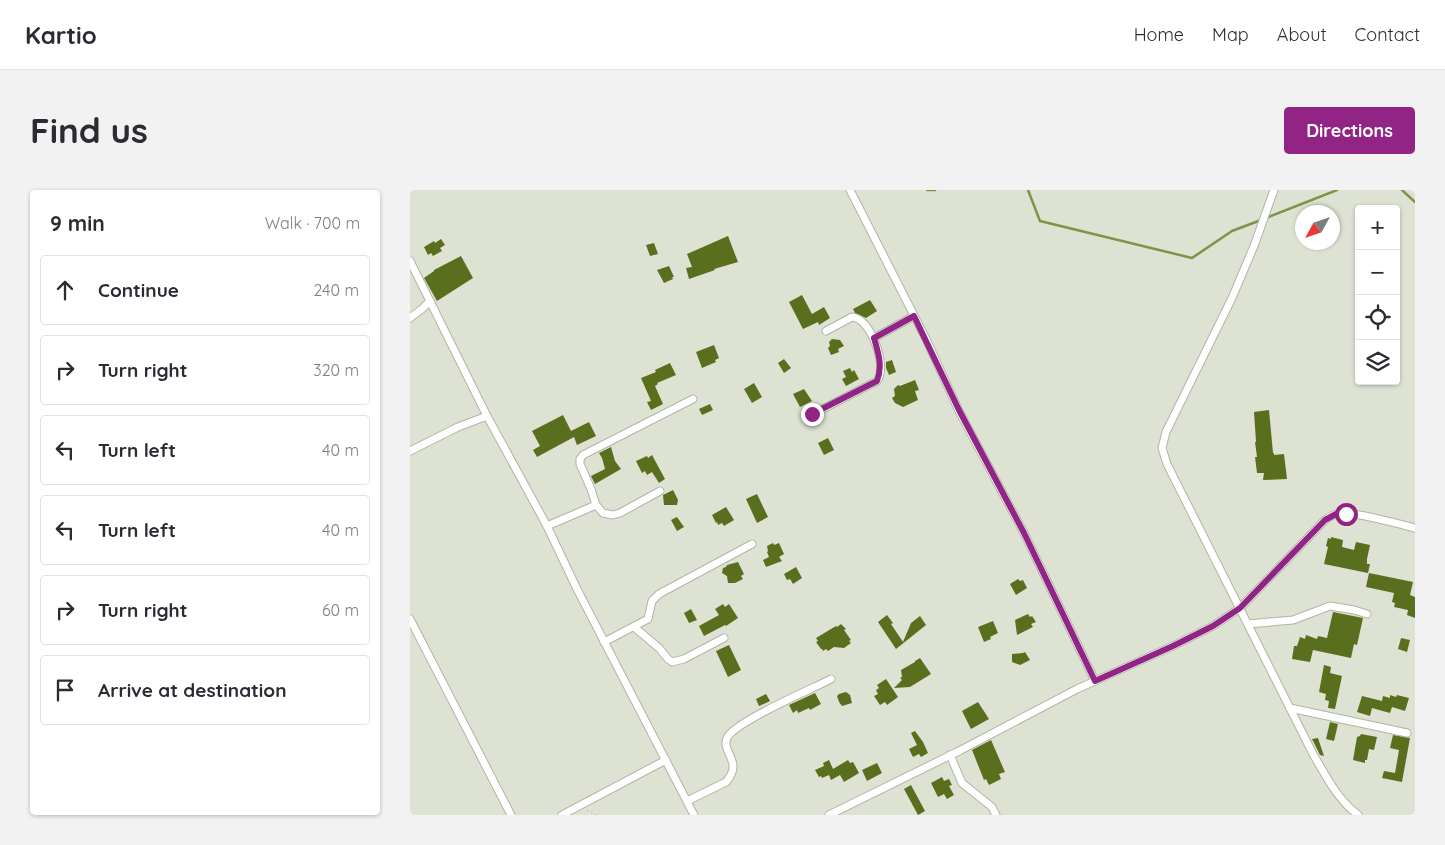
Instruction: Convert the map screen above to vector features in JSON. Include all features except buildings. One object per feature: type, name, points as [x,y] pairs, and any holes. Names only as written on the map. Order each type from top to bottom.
[{"type":"street","points":[[850,190],[959,410],[1024,533],[1095,681]]},
{"type":"street","points":[[1274,190],[1254,246],[1232,298],[1166,432],[1162,448],[1167,464],[1328,781],[1340,799],[1358,815]]},
{"type":"street","points":[[410,261],[487,416],[547,526],[577,589],[694,815]]},
{"type":"street","points":[[410,318],[430,301]]},
{"type":"street","points":[[874,338],[914,316]]},
{"type":"street","points":[[812,414],[877,381],[880,373],[880,357],[874,338],[861,320],[852,317],[826,331]]},
{"type":"street","points":[[660,491],[620,513],[613,515],[603,514],[596,505],[580,464],[580,459],[583,455],[693,400]]},
{"type":"street","points":[[410,451],[458,427],[487,416]]},
{"type":"street","points":[[547,526],[596,505]]},
{"type":"street","points":[[829,815],[1095,681],[1213,626],[1240,608],[1325,520],[1336,514],[1362,516],[1415,528]]},
{"type":"street","points":[[604,642],[648,618],[652,601],[659,594],[752,544]]},
{"type":"street","points":[[1248,624],[1294,620],[1330,606],[1367,614]]},
{"type":"street","points":[[410,619],[511,815]]},
{"type":"street","points":[[634,627],[672,662],[684,659],[724,638]]},
{"type":"street","points":[[687,801],[726,782],[733,771],[727,738],[734,731],[748,720],[831,679]]},
{"type":"street","points":[[1290,708],[1406,732]]},
{"type":"street","points":[[950,755],[962,783],[992,807],[996,815]]},
{"type":"street","points":[[562,815],[666,760]]},
{"type":"waterway","points":[[927,190],[935,190]]},
{"type":"waterway","points":[[1028,190],[1040,221],[1192,258],[1232,231],[1261,220]]},
{"type":"waterway","points":[[1266,218],[1337,190]]},
{"type":"waterway","points":[[1402,190],[1415,202]]},
{"type":"route","points":[[812,414],[877,381],[880,373],[880,357],[874,338],[914,316],[959,410],[1024,533],[1095,681],[1213,626],[1240,608],[1325,520],[1336,514],[1346,514]]}]
